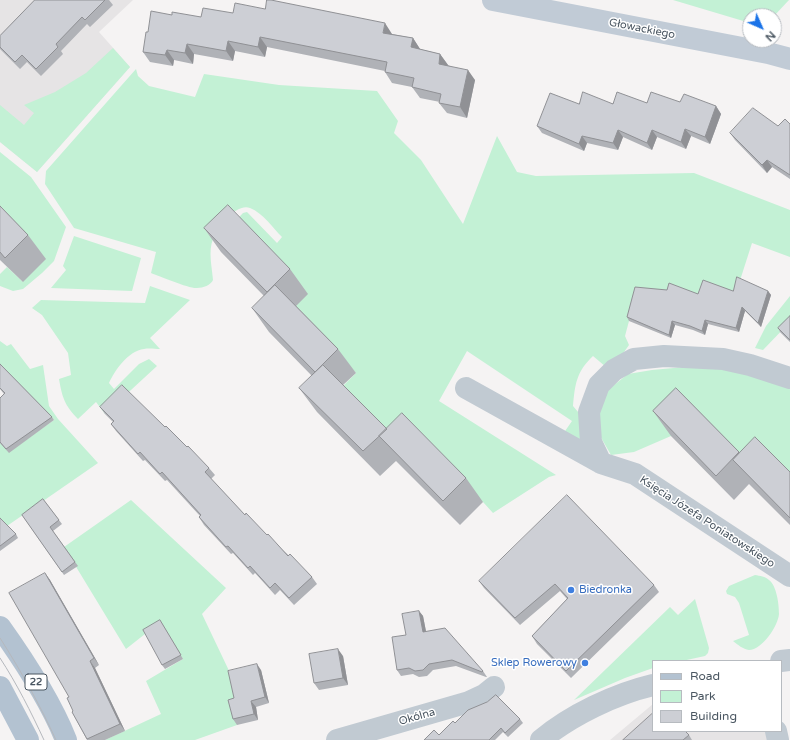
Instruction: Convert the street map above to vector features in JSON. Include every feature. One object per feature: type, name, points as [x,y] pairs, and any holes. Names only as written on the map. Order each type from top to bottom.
[{"type":"main road","name":"22","points":[[0,627],[23,661],[57,718],[66,740]]},
{"type":"main road","points":[[0,687],[28,740]]},
{"type":"street","name":"Głowackiego","points":[[493,0],[768,53],[790,59]]},
{"type":"street","points":[[601,463],[591,442],[590,412],[599,385],[614,370],[634,359],[664,356],[723,359],[750,365],[790,378]]},
{"type":"street","name":"Księcia Józefa Poniatowskiego","points":[[466,388],[601,463],[635,474],[790,576]]},
{"type":"street","points":[[541,740],[557,728],[593,708],[652,684]]},
{"type":"street","name":"Okólna","points":[[338,740],[469,702],[484,695],[494,687]]},
{"type":"shaded area","points":[[0,0],[133,0],[99,32],[130,67],[37,172],[0,142]]},
{"type":"shaded area","points":[[652,705],[652,732],[776,732],[778,740],[610,740]]},
{"type":"green space","points":[[673,0],[789,0],[782,8],[742,8],[742,21]]},
{"type":"green space","points":[[113,48],[130,67],[37,172],[0,142],[0,105],[24,125],[34,113],[24,105],[55,92],[86,73]]},
{"type":"green space","points":[[136,69],[138,76],[149,86],[195,97],[204,74],[279,85],[377,91],[398,121],[394,133],[421,160],[463,224],[497,136],[517,172],[536,176],[694,173],[790,210],[790,257],[752,243],[735,296],[667,302],[637,291],[625,336],[629,345],[622,355],[606,367],[593,356],[587,362],[577,379],[573,406],[584,419],[588,442],[563,434],[572,421],[467,351],[439,401],[556,475],[549,477],[493,513],[483,502],[404,453],[340,389],[356,373],[292,310],[307,293],[222,235],[243,213],[247,212],[277,243],[282,237],[255,210],[245,207],[239,209],[233,213],[218,229],[213,239],[211,249],[213,280],[209,285],[199,288],[193,288],[151,273],[156,252],[74,228],[45,184],[46,171]]},
{"type":"green space","points":[[0,152],[31,177],[66,227],[54,261],[23,289],[13,291],[0,286],[0,274],[7,267],[23,282],[0,214]]},
{"type":"green space","points":[[74,236],[141,258],[132,291],[51,288],[66,270],[63,266]]},
{"type":"green space","points":[[150,286],[190,300],[150,338],[160,349],[144,349],[127,357],[118,367],[109,383],[114,389],[139,364],[149,359],[157,366],[105,414],[96,402],[78,419],[70,410],[65,401],[61,391],[59,379],[71,375],[68,353],[42,315],[32,308],[41,300],[145,303]]},
{"type":"green space","points":[[790,296],[790,322],[763,350],[755,348],[766,326]]},
{"type":"green space","points":[[0,341],[7,346],[11,344],[30,369],[43,365],[49,406],[58,419],[98,463],[7,526],[0,520],[0,443],[9,452],[54,420],[0,365]]},
{"type":"green space","points":[[728,363],[790,384],[790,479],[671,436],[634,452],[611,455],[599,434],[599,410],[609,389],[628,374],[652,370]]},
{"type":"green space","points":[[131,500],[226,588],[202,614],[232,677],[239,704],[237,725],[195,740],[105,740],[161,714],[146,681],[183,659],[145,634],[126,649],[64,547]]},
{"type":"green space","points":[[755,575],[762,576],[772,583],[777,596],[779,614],[776,625],[764,642],[754,649],[749,650],[733,641],[749,635],[739,603],[735,597],[727,594],[726,591],[729,586]]},
{"type":"green space","points":[[695,599],[709,648],[708,653],[705,656],[687,660],[652,660],[652,668],[625,678],[574,700],[670,607],[678,615]]},
{"type":"building","points":[[35,0],[105,0],[85,20],[82,17],[56,44],[58,47],[36,69],[22,55],[15,62],[0,47],[0,36]]},
{"type":"building","points":[[267,0],[385,23],[383,33],[413,38],[411,47],[440,54],[439,64],[468,70],[460,107],[439,103],[441,94],[412,87],[414,78],[385,72],[387,62],[260,37],[258,47],[228,41],[226,51],[187,44],[185,53],[167,50],[165,55],[143,52],[151,11],[172,15],[172,12],[201,17],[203,8],[233,13],[235,3],[265,9]]},
{"type":"building","points":[[583,92],[613,104],[617,92],[647,103],[651,92],[680,102],[684,94],[716,106],[705,137],[685,129],[681,142],[652,130],[647,143],[618,130],[613,143],[582,136],[579,144],[537,126],[550,93],[579,104]]},
{"type":"building","points":[[753,108],[778,126],[785,119],[790,124],[790,175],[767,160],[762,165],[730,133]]},
{"type":"building","points":[[228,205],[290,269],[267,292],[204,228]]},
{"type":"building","points":[[0,206],[28,235],[5,258],[0,252]]},
{"type":"building","points":[[737,277],[768,291],[758,323],[742,307],[736,328],[705,320],[702,331],[672,321],[669,335],[627,317],[635,287],[667,290],[669,283],[698,294],[703,280],[733,291]]},
{"type":"building","points":[[275,285],[338,349],[315,372],[252,308]]},
{"type":"building","points":[[790,316],[790,340],[778,328]]},
{"type":"building","points":[[0,364],[52,417],[6,449],[0,442],[0,398],[5,393],[0,388]]},
{"type":"building","points":[[323,365],[387,429],[363,451],[299,388]]},
{"type":"building","points":[[122,385],[165,427],[166,426],[187,447],[188,446],[209,468],[205,472],[245,515],[246,513],[288,556],[290,554],[312,577],[289,598],[275,583],[270,588],[250,566],[248,568],[228,546],[226,547],[199,517],[201,515],[162,472],[160,474],[140,452],[138,454],[111,424],[114,421],[100,407]]},
{"type":"building","points":[[676,388],[739,452],[716,476],[653,411]]},
{"type":"building","points":[[402,413],[466,478],[443,501],[379,436]]},
{"type":"building","points":[[755,437],[790,472],[790,518],[733,460]]},
{"type":"building","name":"Biedronka","points":[[567,495],[654,585],[566,671],[532,636],[568,598],[555,584],[515,618],[479,581]]},
{"type":"building","points":[[43,499],[59,520],[50,527],[75,562],[62,572],[22,515]]},
{"type":"building","points":[[0,518],[16,534],[0,546]]},
{"type":"building","points":[[45,573],[94,658],[90,661],[120,724],[87,739],[72,712],[73,711],[67,698],[69,697],[9,593]]},
{"type":"building","points":[[419,611],[423,632],[445,628],[483,671],[482,672],[452,660],[429,664],[423,670],[415,671],[409,668],[397,670],[392,637],[406,635],[402,614]]},
{"type":"building","points":[[160,620],[181,655],[162,665],[143,630]]},
{"type":"building","points":[[338,649],[343,678],[314,683],[309,654]]},
{"type":"building","points":[[257,664],[265,697],[251,701],[254,714],[233,719],[228,700],[234,698],[228,671]]},
{"type":"building","points":[[496,695],[520,719],[505,733],[501,728],[489,740],[424,740],[434,730],[439,735],[453,721],[455,723],[468,710],[487,702]]},
{"type":"building","points":[[652,714],[652,732],[686,732],[689,735],[683,740],[623,740]]},
{"type":"tram line","points":[[0,638],[30,688],[56,740]]},
{"type":"tram line","points":[[0,658],[24,698],[44,740]]},
{"type":"place","name":"Biedronka","points":[[571,590]]},
{"type":"place","name":"Sklep Rowerowy","points":[[585,663]]}]
